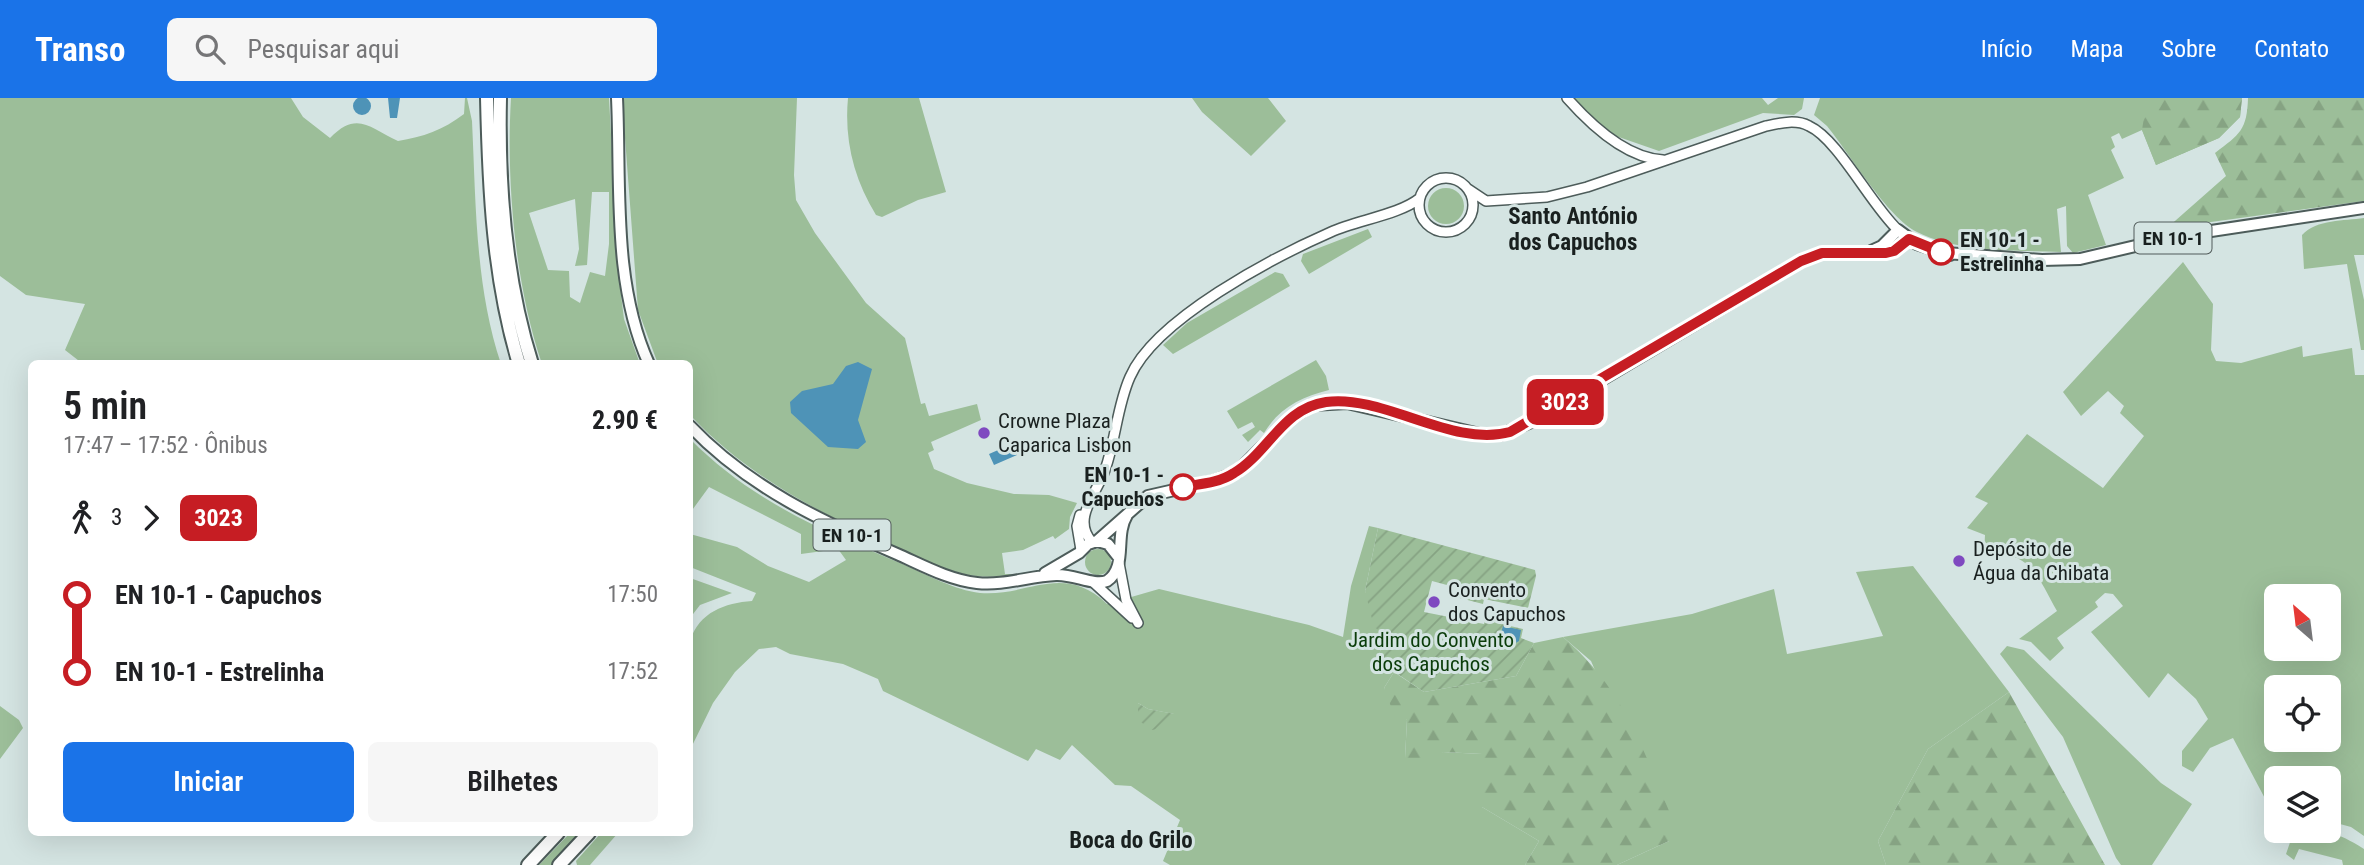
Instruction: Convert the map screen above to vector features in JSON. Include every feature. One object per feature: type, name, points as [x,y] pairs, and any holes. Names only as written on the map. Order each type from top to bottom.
[{"type":"highway","points":[[487,98],[496,262],[518,360]]},
{"type":"highway","points":[[500,98],[509,262],[520,324],[531,360]]},
{"type":"highway","points":[[528,865],[555,836]]},
{"type":"highway","points":[[561,865],[587,836]]},
{"type":"main road","points":[[617,98],[626,284],[634,324],[648,360]]},
{"type":"main road","name":"EN 10-1","points":[[1898,230],[1909,239],[1946,253],[1982,257],[2080,259],[2179,236],[2364,208]]},
{"type":"main road","points":[[1865,252],[1882,246],[1898,230]]},
{"type":"main road","name":"EN 10-1","points":[[1039,576],[1094,542],[1155,492],[1203,484],[1237,472],[1290,419],[1319,403],[1335,401],[1358,405],[1484,435],[1510,432],[1801,261],[1822,253],[1894,251],[1909,239]]},
{"type":"main road","name":"EN 10-1","points":[[693,429],[727,461],[789,504],[930,569],[958,579],[985,584],[1007,583],[1039,576],[1083,577],[1094,583]]},
{"type":"main road","points":[[1094,583],[1111,579],[1119,561],[1119,538],[1128,513]]},
{"type":"main road","points":[[1094,542],[1111,546],[1119,561]]},
{"type":"main road","points":[[1080,552],[1077,566],[1083,577]]},
{"type":"street","points":[[1567,98],[1597,129],[1631,149],[1667,160]]},
{"type":"street","points":[[1420,198],[1420,213],[1431,227],[1447,232],[1463,226],[1472,213],[1486,201],[1555,195],[1620,176],[1766,126],[1791,122],[1809,125],[1833,146],[1877,208],[1898,230]]},
{"type":"street","points":[[1631,149],[1634,162],[1643,168]]},
{"type":"street","points":[[1643,168],[1646,155]]},
{"type":"street","points":[[1620,176],[1634,162]]},
{"type":"street","points":[[1080,552],[1077,522],[1088,506],[1106,468],[1130,376],[1151,344],[1170,325],[1309,242],[1368,218],[1401,209],[1420,198],[1429,184],[1444,178],[1458,181],[1486,201]]},
{"type":"street","points":[[1468,189],[1473,203],[1472,213]]},
{"type":"street","points":[[1401,209],[1420,213]]},
{"type":"street","points":[[1088,506],[1083,526],[1094,542]]},
{"type":"street","points":[[1094,583],[1138,623],[1126,600],[1119,561]]},
{"type":"green space","points":[[0,98],[291,98],[303,117],[330,138],[348,125],[356,123],[371,127],[398,141],[432,132],[456,120],[464,114],[467,98],[472,121],[481,274],[492,335],[500,360],[78,360],[65,350],[85,304],[26,295],[0,276]]},
{"type":"green space","points":[[511,98],[609,98],[619,279],[624,319],[639,360],[541,360],[519,267],[510,163]],"holes":[[[592,192],[609,192],[609,244],[605,276],[590,272],[580,303],[570,297],[569,271],[548,270],[529,213],[575,199],[579,249],[575,266],[587,265]]]},
{"type":"green space","points":[[622,98],[797,98],[794,175],[796,200],[815,233],[866,303],[905,338],[921,404],[925,403],[929,416],[977,404],[981,420],[931,442],[934,450],[928,453],[934,469],[967,483],[1014,494],[1049,495],[1077,503],[1070,517],[1069,529],[1055,539],[1053,536],[1023,550],[1002,553],[1005,574],[1017,574],[984,577],[955,572],[814,508],[761,476],[712,437],[693,418],[693,360],[657,360],[638,310]]},
{"type":"green space","points":[[848,98],[919,98],[946,192],[918,200],[882,217],[876,215],[852,159]]},
{"type":"green space","points":[[1192,98],[1268,98],[1286,121],[1251,156],[1202,112]]},
{"type":"green space","points":[[1572,98],[1762,98],[1768,105],[1778,98],[1804,98],[1802,109],[1794,115],[1763,113],[1659,151],[1610,134]]},
{"type":"green space","points":[[1820,98],[2242,98],[2240,117],[2219,138],[2156,165],[2142,130],[2122,139],[2119,133],[2111,137],[2115,147],[2111,150],[2124,178],[2088,195],[2106,245],[2073,253],[2067,246],[2066,206],[2057,209],[2061,252],[1969,247],[1933,239],[1917,232],[1894,213],[1869,184],[1827,126],[1814,115]]},
{"type":"green space","points":[[2147,98],[2242,98],[2240,117],[2219,138],[2156,165],[2142,130]]},
{"type":"green space","points":[[2248,98],[2364,98],[2364,201],[2167,228],[2226,176],[2215,153],[2241,130],[2246,117]]},
{"type":"green space","points":[[1446,188],[1459,193],[1464,206],[1459,219],[1446,224],[1433,219],[1428,206],[1433,193]]},
{"type":"green space","points":[[2364,218],[2364,255],[2354,255],[2364,300],[2364,350],[2361,350],[2347,264],[2304,269],[2302,235],[2323,223]]},
{"type":"green space","points":[[1368,229],[1372,237],[1309,274],[1301,261],[1303,254]]},
{"type":"green space","points":[[2183,262],[2213,304],[2211,350],[2216,361],[2241,363],[2302,346],[2303,357],[2352,348],[2355,375],[2364,375],[2364,836],[2351,827],[2341,824],[2341,766],[2264,766],[2264,797],[2233,738],[2210,748],[2193,772],[2182,766],[2182,751],[2208,719],[2196,699],[2168,673],[2149,698],[2091,632],[2123,606],[2113,594],[2105,593],[2095,602],[2098,607],[2057,638],[2064,648],[2050,661],[2031,642],[2019,639],[2057,611],[2037,576],[2022,561],[2012,556],[1984,554],[1985,535],[1967,528],[1988,503],[1975,497],[2027,434],[2103,488],[2144,436],[2120,413],[2124,406],[2108,391],[2081,416],[2063,392]]},
{"type":"green space","points":[[1275,272],[1283,274],[1290,286],[1173,354],[1163,345],[1187,323]]},
{"type":"green space","points":[[1316,360],[1326,376],[1329,390],[1309,396],[1284,410],[1264,433],[1260,430],[1248,442],[1242,435],[1255,427],[1252,422],[1238,429],[1227,411]]},
{"type":"green space","points":[[693,442],[739,480],[790,513],[961,589],[997,593],[1060,583],[1075,585],[1091,592],[1107,604],[1159,589],[1309,625],[1343,637],[1351,586],[1369,526],[1378,528],[1365,591],[1386,635],[1377,660],[1394,672],[1384,688],[1407,720],[1405,758],[1443,752],[1482,754],[1482,807],[1539,841],[1525,865],[1170,865],[1163,861],[1180,820],[1131,786],[1115,785],[1072,745],[1060,760],[1036,749],[1028,761],[883,691],[878,679],[843,664],[790,654],[776,647],[759,649],[735,672],[713,703],[693,744],[694,631],[706,616],[714,611],[732,604],[752,601],[756,593],[693,568],[693,535],[737,547],[768,566],[809,582],[846,560],[838,549],[801,554],[801,534],[709,487],[693,509]],"holes":[[[1138,703],[1148,709],[1174,714],[1138,720]]]},
{"type":"green space","name":"Jardim do Convento dos Capuchos","points":[[1378,528],[1535,570],[1528,608],[1484,599],[1483,604],[1456,597],[1458,588],[1432,581],[1424,612],[1484,624],[1485,620],[1523,629],[1521,638],[1534,643],[1516,676],[1424,692],[1377,660],[1386,635],[1374,627],[1365,591]]},
{"type":"green space","points":[[1098,549],[1107,553],[1111,562],[1107,571],[1098,575],[1089,571],[1085,562],[1089,553]]},
{"type":"green space","points":[[1913,566],[2009,692],[1928,749],[1878,841],[1886,865],[1617,865],[1669,841],[1591,661],[1563,637],[1692,614],[1774,589],[1787,654],[1883,636],[1856,572]]},
{"type":"green space","points":[[693,579],[732,593],[700,605],[693,614]]},
{"type":"green space","points":[[1563,637],[1585,658],[1618,701],[1642,747],[1675,825],[1669,841],[1617,865],[1525,865],[1539,841],[1482,807],[1482,754],[1443,752],[1425,765],[1405,758],[1407,720],[1393,712],[1384,688],[1394,672],[1424,692],[1516,676],[1534,643]]},
{"type":"green space","points":[[2007,646],[2024,650],[2161,783],[2192,804],[2152,865],[2121,865],[2116,858],[2063,737],[2000,654]]},
{"type":"green space","points":[[2009,692],[2105,865],[1886,865],[1878,841],[1928,749]]},
{"type":"green space","points":[[1138,703],[1148,709],[1175,714],[1167,727],[1152,730],[1138,720]]},
{"type":"green space","points":[[0,706],[19,720],[23,728],[0,759]]},
{"type":"green space","points":[[567,836],[579,836],[552,865],[539,865]]},
{"type":"green space","points":[[598,836],[615,836],[590,865],[577,865],[576,861]]},
{"type":"green space","points":[[2341,836],[2364,849],[2364,865],[2343,865],[2342,860],[2299,849],[2294,860],[2286,854],[2290,843],[2341,843]]},
{"type":"water","points":[[358,97],[366,97],[371,106],[369,113],[358,115],[353,110],[353,102]]},
{"type":"water","points":[[388,98],[400,98],[397,118],[390,118]]},
{"type":"water","points":[[858,362],[872,369],[858,420],[866,442],[858,449],[828,447],[791,413],[790,402],[802,391],[833,384],[846,366]]},
{"type":"water","points":[[1012,444],[1017,455],[994,465],[989,454]]},
{"type":"water","points":[[1503,626],[1521,630],[1519,641],[1514,644],[1501,633]]},
{"type":"bus line","name":"3023","points":[[1183,487],[1203,484],[1237,472],[1298,412],[1319,403],[1335,401],[1358,405],[1484,435],[1510,432],[1801,261],[1822,253],[1886,253],[1894,251],[1909,239],[1941,252]]},
{"type":"place","name":"EN 10-1 - Estrelinha","points":[[1941,252]]},
{"type":"place","name":"Crowne Plaza Caparica Lisbon","points":[[984,433]]},
{"type":"place","name":"EN 10-1 - Capuchos","points":[[1183,487]]},
{"type":"place","name":"Depósito de Água da Chibata","points":[[1959,561]]},
{"type":"place","name":"Convento dos Capuchos","points":[[1434,602]]},
{"type":"district","name":"Santo António dos Capuchos","points":[[1573,229]]},
{"type":"district","name":"Boca do Grilo","points":[[1131,840]]}]
